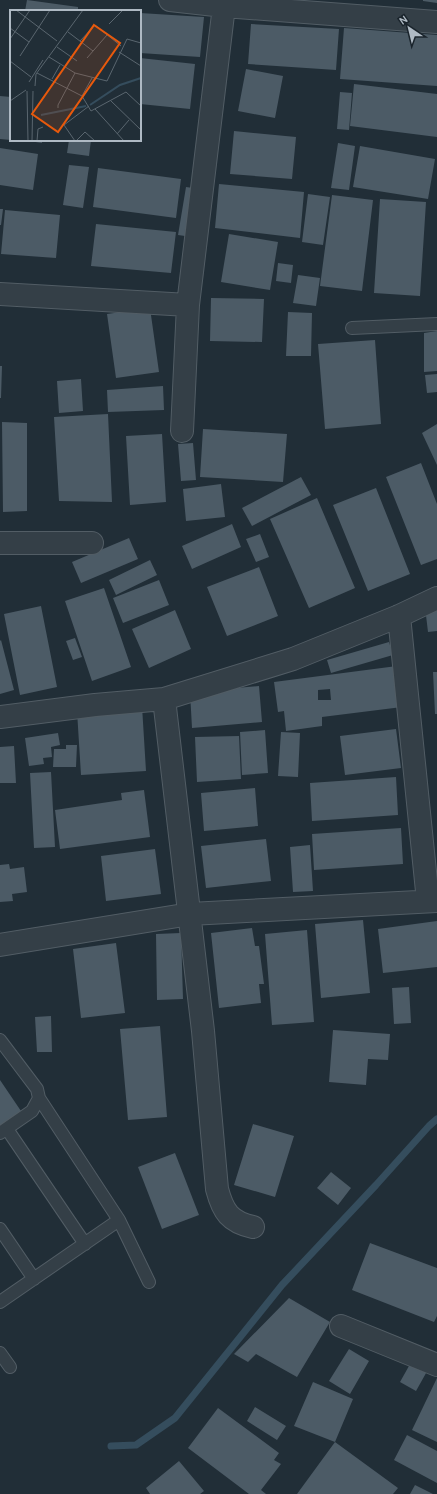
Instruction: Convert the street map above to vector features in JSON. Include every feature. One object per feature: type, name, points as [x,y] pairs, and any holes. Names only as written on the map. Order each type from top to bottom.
[{"type":"street","points":[[170,0],[224,6],[437,22]]},
{"type":"street","points":[[182,431],[188,305],[224,6]]},
{"type":"street","points":[[0,294],[188,305]]},
{"type":"street","points":[[0,543],[92,543]]},
{"type":"street","points":[[0,717],[95,705],[164,699],[292,659],[399,616],[437,598]]},
{"type":"street","points":[[0,945],[190,914],[432,901],[399,616]]},
{"type":"street","points":[[164,699],[203,1031],[216,1189],[229,1216],[239,1224],[253,1227]]},
{"type":"street","points":[[341,1326],[437,1365]]},
{"type":"lane","points":[[352,328],[437,324]]},
{"type":"lane","points":[[0,1040],[37,1089],[39,1098],[119,1220],[149,1282]]},
{"type":"lane","points":[[39,1098],[32,1111],[4,1131],[85,1244]]},
{"type":"lane","points":[[0,1302],[119,1220]]},
{"type":"lane","points":[[0,1229],[34,1279]]},
{"type":"lane","points":[[0,1353],[10,1367]]},
{"type":"building","points":[[27,0],[78,7],[78,10],[25,10]]},
{"type":"building","points":[[437,0],[437,3],[423,1]]},
{"type":"building","points":[[141,13],[204,17],[200,57],[141,53]]},
{"type":"building","points":[[251,24],[339,29],[336,70],[248,64]]},
{"type":"building","points":[[344,28],[437,35],[437,86],[340,79]]},
{"type":"building","points":[[141,58],[195,64],[190,109],[141,104]]},
{"type":"building","points":[[246,69],[283,76],[275,118],[238,111]]},
{"type":"building","points":[[354,84],[437,94],[437,137],[350,126]]},
{"type":"building","points":[[340,92],[352,93],[349,130],[337,129]]},
{"type":"building","points":[[0,96],[10,97],[10,140],[0,139]]},
{"type":"building","points":[[234,131],[296,137],[292,179],[230,174]]},
{"type":"building","points":[[29,141],[42,141],[42,143]]},
{"type":"building","points":[[69,141],[91,141],[89,156],[67,153]]},
{"type":"building","points":[[338,143],[355,146],[349,190],[331,188]]},
{"type":"building","points":[[360,146],[435,159],[428,199],[353,187]]},
{"type":"building","points":[[0,148],[38,154],[33,190],[0,185]]},
{"type":"building","points":[[69,165],[89,167],[83,208],[63,205]]},
{"type":"building","points":[[98,168],[181,179],[176,218],[93,207]]},
{"type":"building","points":[[219,184],[304,192],[300,238],[215,228]]},
{"type":"building","points":[[186,187],[200,189],[192,237],[178,235]]},
{"type":"building","points":[[308,194],[330,197],[323,245],[302,242]]},
{"type":"building","points":[[332,195],[373,200],[362,291],[320,286]]},
{"type":"building","points":[[380,199],[426,202],[420,296],[374,293]]},
{"type":"building","points":[[0,209],[3,209],[1,225],[0,225]]},
{"type":"building","points":[[5,210],[60,215],[56,258],[1,254]]},
{"type":"building","points":[[96,224],[176,232],[171,273],[91,266]]},
{"type":"building","points":[[229,234],[278,242],[270,290],[221,282]]},
{"type":"building","points":[[278,263],[293,265],[291,283],[276,281]]},
{"type":"building","points":[[298,275],[320,278],[316,306],[293,303]]},
{"type":"building","points":[[211,298],[264,299],[262,342],[210,341]]},
{"type":"building","points":[[150,308],[159,372],[116,378],[107,314]]},
{"type":"building","points":[[288,312],[312,313],[311,356],[286,356]]},
{"type":"building","points":[[437,331],[437,371],[424,372],[424,333]]},
{"type":"building","points":[[375,340],[381,424],[325,429],[318,344]]},
{"type":"building","points":[[0,366],[2,366],[1,398],[0,398]]},
{"type":"building","points":[[437,374],[437,392],[427,393],[425,375]]},
{"type":"building","points":[[81,379],[83,411],[59,413],[57,381]]},
{"type":"building","points":[[163,386],[164,410],[108,412],[107,390]]},
{"type":"building","points":[[108,414],[112,502],[59,501],[54,417]]},
{"type":"building","points":[[2,422],[27,423],[27,511],[3,512]]},
{"type":"building","points":[[437,424],[437,465],[422,433]]},
{"type":"building","points":[[203,429],[287,434],[283,482],[200,477]]},
{"type":"building","points":[[162,434],[166,502],[130,505],[126,436]]},
{"type":"building","points":[[193,443],[196,480],[181,481],[178,444]]},
{"type":"building","points":[[421,463],[437,504],[437,559],[421,565],[386,477]]},
{"type":"building","points":[[301,477],[311,495],[252,526],[242,508]]},
{"type":"building","points":[[221,484],[225,517],[186,521],[183,489]]},
{"type":"building","points":[[376,488],[410,574],[368,591],[333,505]]},
{"type":"building","points":[[317,498],[355,588],[309,608],[270,519]]},
{"type":"building","points":[[232,524],[241,547],[192,569],[182,546]]},
{"type":"building","points":[[260,534],[269,557],[256,562],[246,539]]},
{"type":"building","points":[[129,538],[138,559],[81,583],[72,562]]},
{"type":"building","points":[[150,560],[157,575],[116,595],[109,580]]},
{"type":"building","points":[[259,567],[278,616],[227,636],[207,587]]},
{"type":"building","points":[[159,580],[169,605],[123,623],[113,598]]},
{"type":"building","points":[[104,588],[131,667],[92,681],[65,601]]},
{"type":"building","points":[[41,606],[57,687],[20,695],[4,614]]},
{"type":"building","points":[[437,606],[437,631],[428,632],[425,607]]},
{"type":"building","points":[[175,610],[191,649],[149,668],[132,629]]},
{"type":"building","points":[[75,638],[82,657],[73,660],[66,641]]},
{"type":"building","points":[[1,640],[14,690],[0,694],[0,641]]},
{"type":"building","points":[[389,642],[393,655],[331,673],[327,660]]},
{"type":"building","points":[[397,666],[402,707],[322,717],[322,726],[286,731],[284,711],[278,712],[274,682]],"holes":[[[330,689],[331,700],[318,700],[318,690]]]},
{"type":"building","points":[[433,672],[437,672],[437,714],[435,714]]},
{"type":"building","points":[[259,686],[262,722],[192,728],[190,692]]},
{"type":"building","points":[[142,706],[146,771],[81,775],[77,711]]},
{"type":"building","points":[[396,729],[401,768],[345,775],[340,736]]},
{"type":"building","points":[[265,730],[268,773],[242,775],[240,732]]},
{"type":"building","points":[[281,732],[300,733],[298,777],[278,776]]},
{"type":"building","points":[[58,733],[60,745],[51,747],[52,757],[43,758],[44,764],[29,766],[25,738]]},
{"type":"building","points":[[239,736],[241,779],[197,782],[195,737]]},
{"type":"building","points":[[66,745],[77,745],[76,767],[53,767],[54,749],[66,749]]},
{"type":"building","points":[[14,746],[16,783],[0,783],[0,747]]},
{"type":"building","points":[[51,772],[55,847],[34,848],[30,773]]},
{"type":"building","points":[[396,777],[398,815],[312,821],[310,783]]},
{"type":"building","points":[[255,788],[258,826],[204,831],[201,793]]},
{"type":"building","points":[[144,790],[150,837],[60,849],[55,810],[122,800],[121,793]]},
{"type":"building","points":[[401,828],[403,864],[314,870],[312,834]]},
{"type":"building","points":[[266,839],[271,881],[206,888],[201,846]]},
{"type":"building","points":[[310,845],[313,891],[293,892],[290,847]]},
{"type":"building","points":[[155,849],[161,894],[106,901],[101,856]]},
{"type":"building","points":[[9,864],[10,869],[24,867],[27,892],[12,894],[13,901],[0,902],[0,865]]},
{"type":"building","points":[[363,920],[370,993],[321,998],[315,924]]},
{"type":"building","points":[[437,921],[437,967],[383,973],[378,929]]},
{"type":"building","points":[[252,928],[255,946],[259,946],[264,984],[259,984],[261,1003],[219,1008],[211,933]]},
{"type":"building","points":[[307,930],[314,1022],[272,1025],[265,934]]},
{"type":"building","points":[[181,933],[183,999],[157,1000],[156,934]]},
{"type":"building","points":[[116,943],[125,1013],[81,1018],[73,949]]},
{"type":"building","points":[[409,987],[411,1023],[394,1024],[392,988]]},
{"type":"building","points":[[51,1016],[52,1052],[37,1052],[35,1017]]},
{"type":"building","points":[[160,1026],[167,1117],[128,1120],[120,1029]]},
{"type":"building","points":[[333,1030],[390,1034],[388,1060],[368,1059],[366,1085],[329,1082]]},
{"type":"building","points":[[0,1080],[21,1111],[0,1126]]},
{"type":"building","points":[[253,1124],[294,1136],[275,1197],[234,1185]]},
{"type":"building","points":[[175,1153],[199,1215],[162,1229],[138,1167]]},
{"type":"building","points":[[331,1172],[351,1188],[338,1205],[317,1188]]},
{"type":"building","points":[[370,1243],[437,1268],[437,1316],[434,1322],[352,1290]]},
{"type":"building","points":[[289,1298],[330,1322],[297,1377],[256,1354],[248,1362],[234,1354]]},
{"type":"building","points":[[349,1349],[369,1361],[350,1394],[329,1381]]},
{"type":"building","points":[[414,1357],[430,1366],[416,1391],[400,1382]]},
{"type":"building","points":[[437,1378],[437,1442],[412,1430]]},
{"type":"building","points":[[313,1382],[353,1399],[335,1442],[294,1426]]},
{"type":"building","points":[[255,1407],[286,1426],[277,1440],[247,1421]]},
{"type":"building","points":[[218,1408],[279,1453],[274,1460],[281,1464],[261,1490],[266,1494],[249,1494],[188,1448]]},
{"type":"building","points":[[407,1435],[437,1451],[437,1483],[394,1460]]},
{"type":"building","points":[[335,1442],[398,1488],[393,1494],[297,1494]]},
{"type":"building","points":[[179,1461],[204,1491],[200,1494],[150,1494],[146,1488]]},
{"type":"building","points":[[415,1485],[433,1494],[410,1494]]},
{"type":"waterway","points":[[111,1446],[136,1445],[175,1418],[282,1285],[437,1119]]}]
